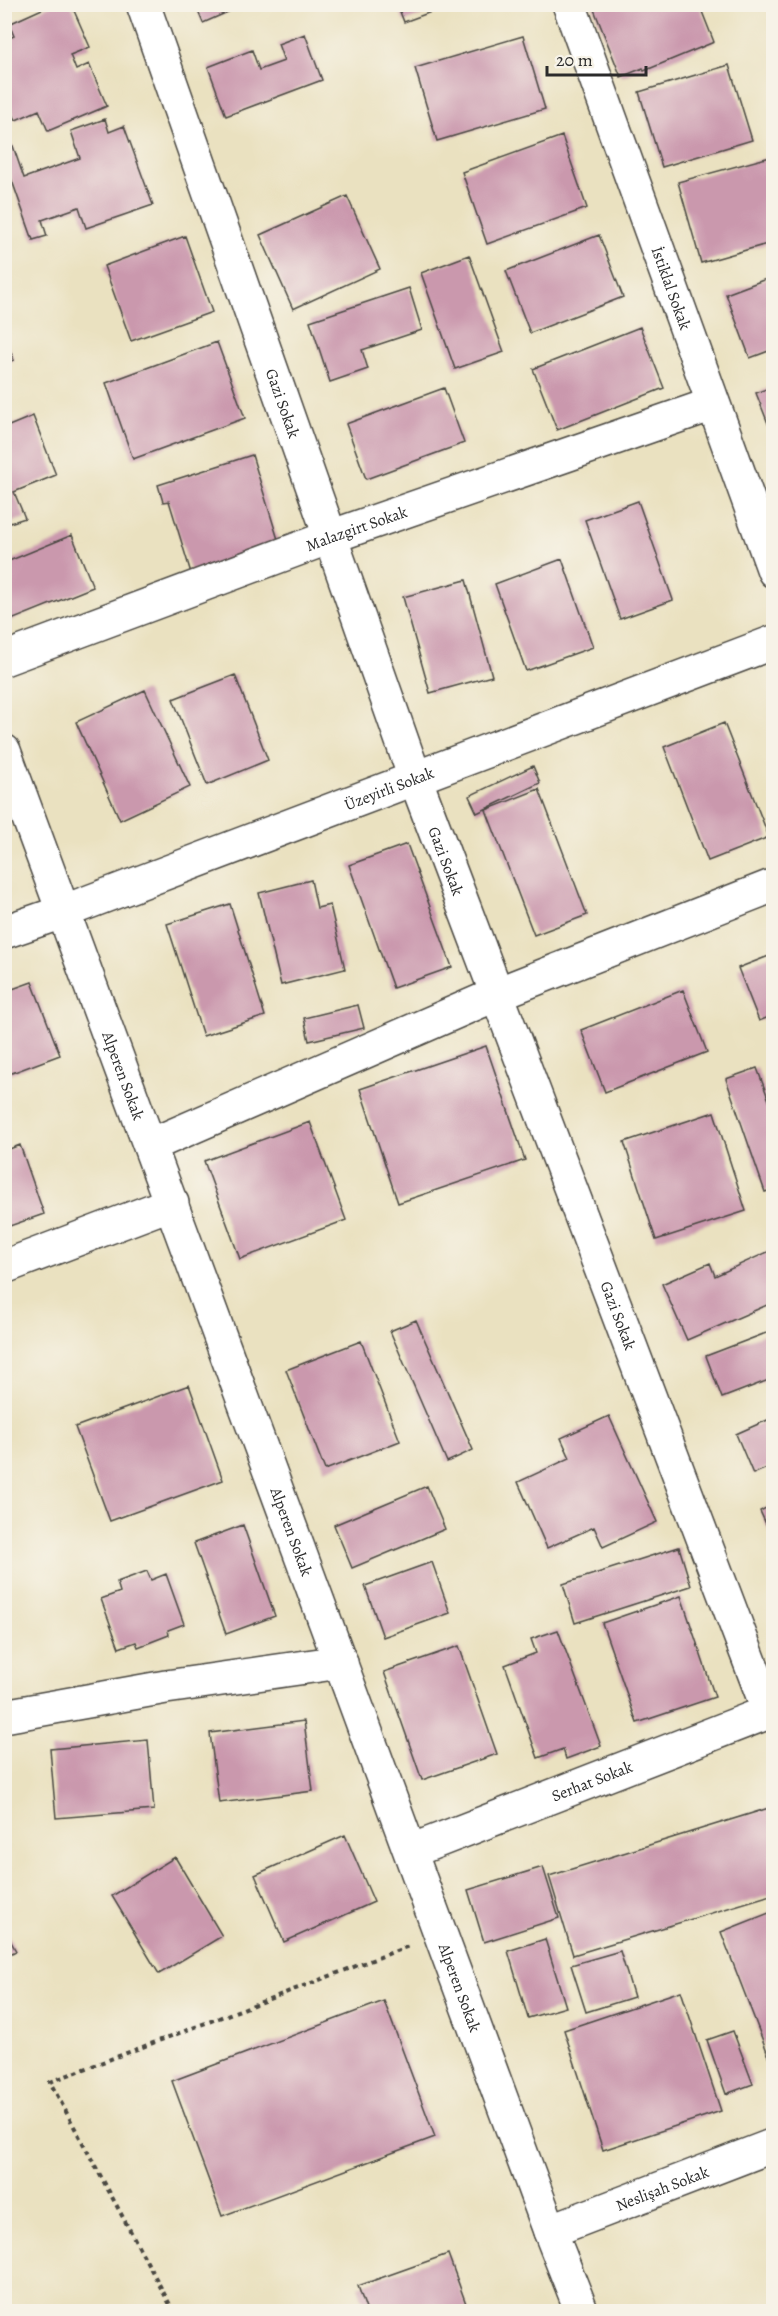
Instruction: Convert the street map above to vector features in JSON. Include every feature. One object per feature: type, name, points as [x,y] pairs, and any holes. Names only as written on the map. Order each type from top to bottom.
[{"type":"street","name":"Gazi Sokak","points":[[142,4],[415,778],[771,1711]]},
{"type":"street","name":"İstiklal Sokak","points":[[569,4],[774,571]]},
{"type":"street","name":"Malazgirt Sokak","points":[[4,659],[330,537],[713,404]]},
{"type":"street","name":"Üzeyirli Sokak","points":[[4,932],[65,911],[774,642]]},
{"type":"street","name":"Alperen Sokak","points":[[4,751],[65,911],[550,2231],[582,2312]]},
{"type":"street","points":[[151,1145],[497,994],[774,885]]},
{"type":"street","points":[[4,1268],[172,1203]]},
{"type":"street","points":[[4,1716],[166,1687],[341,1662]]},
{"type":"street","name":"Serhat Sokak","points":[[411,1851],[771,1711]]},
{"type":"street","name":"Neslişah Sokak","points":[[550,2231],[774,2145]]},
{"type":"path","points":[[174,2312],[50,2082],[441,1934]]},
{"type":"building","points":[[53,4],[71,4],[90,47],[70,55],[76,70],[89,64],[107,106],[48,131],[39,110],[16,120],[8,104],[4,105],[4,40],[14,36],[9,24]]},
{"type":"building","points":[[195,4],[246,4],[203,23]]},
{"type":"building","points":[[397,4],[450,4],[450,5],[404,22]]},
{"type":"building","points":[[600,4],[699,4],[714,42],[644,71],[643,68],[621,77],[593,7]]},
{"type":"building","points":[[305,34],[322,80],[226,116],[208,67],[252,50],[259,70],[284,61],[278,44]]},
{"type":"building","points":[[523,36],[545,109],[437,141],[415,68]]},
{"type":"building","points":[[729,65],[752,140],[662,167],[639,92]]},
{"type":"building","points":[[105,119],[109,132],[124,126],[153,205],[86,228],[79,207],[42,220],[47,236],[33,240],[4,158],[4,149],[13,146],[24,178],[80,158],[71,131]]},
{"type":"building","points":[[562,136],[587,208],[487,244],[462,172]]},
{"type":"building","points":[[774,156],[774,242],[701,263],[678,182]]},
{"type":"building","points":[[347,196],[380,269],[293,309],[260,235]]},
{"type":"building","points":[[599,235],[623,297],[530,333],[506,271]]},
{"type":"building","points":[[185,236],[212,312],[131,341],[104,266]]},
{"type":"building","points":[[469,255],[504,352],[455,369],[421,273]]},
{"type":"building","points":[[774,276],[774,349],[750,358],[726,294]]},
{"type":"building","points":[[409,288],[422,330],[362,350],[368,369],[330,382],[310,321]]},
{"type":"building","points":[[640,327],[664,388],[557,430],[533,369]]},
{"type":"building","points":[[4,336],[14,360],[4,363]]},
{"type":"building","points":[[217,342],[245,418],[133,459],[106,383]]},
{"type":"building","points":[[774,386],[774,436],[773,436],[756,393]]},
{"type":"building","points":[[444,388],[464,443],[366,479],[346,424]]},
{"type":"building","points":[[33,416],[56,475],[14,492],[25,518],[4,525],[4,428]]},
{"type":"building","points":[[252,455],[280,546],[191,573],[169,501],[163,502],[158,485]]},
{"type":"building","points":[[638,501],[673,600],[620,619],[585,520]]},
{"type":"building","points":[[72,535],[93,587],[4,623],[4,563]]},
{"type":"building","points":[[562,559],[593,647],[526,671],[495,584]]},
{"type":"building","points":[[466,580],[492,676],[430,693],[403,597]]},
{"type":"building","points":[[235,675],[268,760],[207,785],[173,699]]},
{"type":"building","points":[[145,690],[190,787],[120,820],[76,722]]},
{"type":"building","points":[[724,723],[769,837],[708,861],[664,747]]},
{"type":"building","points":[[533,766],[540,783],[477,813],[469,796]]},
{"type":"building","points":[[539,789],[587,915],[534,935],[486,810]]},
{"type":"building","points":[[407,844],[452,967],[393,988],[349,865]]},
{"type":"building","points":[[311,880],[317,908],[330,905],[345,969],[281,985],[259,893]]},
{"type":"building","points":[[230,904],[265,1016],[203,1036],[167,924]]},
{"type":"building","points":[[774,954],[774,1015],[759,1021],[738,968]]},
{"type":"building","points":[[32,982],[60,1055],[4,1076],[4,992]]},
{"type":"building","points":[[683,990],[707,1052],[605,1092],[581,1030]]},
{"type":"building","points":[[358,1005],[364,1028],[309,1041],[304,1018]]},
{"type":"building","points":[[486,1046],[525,1160],[398,1203],[360,1089]]},
{"type":"building","points":[[757,1068],[774,1114],[774,1189],[765,1192],[726,1079]]},
{"type":"building","points":[[714,1112],[746,1211],[656,1240],[624,1142]]},
{"type":"building","points":[[310,1122],[346,1220],[240,1259],[204,1161]]},
{"type":"building","points":[[20,1145],[44,1214],[4,1228],[4,1151]]},
{"type":"building","points":[[772,1250],[774,1255],[774,1302],[687,1340],[662,1284],[710,1263],[715,1276]]},
{"type":"building","points":[[416,1320],[473,1450],[447,1462],[390,1331]]},
{"type":"building","points":[[774,1330],[774,1378],[722,1398],[706,1356]]},
{"type":"building","points":[[361,1341],[400,1441],[325,1470],[286,1370]]},
{"type":"building","points":[[189,1385],[223,1480],[110,1521],[75,1427]]},
{"type":"building","points":[[774,1409],[774,1465],[753,1474],[736,1434],[772,1418],[769,1411]]},
{"type":"building","points":[[609,1416],[657,1522],[603,1547],[594,1527],[547,1548],[518,1482],[570,1458],[561,1438]]},
{"type":"building","points":[[427,1486],[445,1529],[352,1568],[334,1525]]},
{"type":"building","points":[[774,1504],[774,1541],[760,1511]]},
{"type":"building","points":[[243,1525],[275,1616],[226,1634],[194,1543]]},
{"type":"building","points":[[679,1547],[691,1586],[575,1623],[563,1584]]},
{"type":"building","points":[[432,1562],[450,1613],[383,1637],[365,1586]]},
{"type":"building","points":[[147,1571],[151,1580],[166,1574],[184,1624],[168,1630],[169,1635],[138,1647],[136,1642],[119,1648],[101,1599],[120,1592],[117,1582]]},
{"type":"building","points":[[681,1596],[715,1697],[637,1723],[602,1623]]},
{"type":"building","points":[[558,1630],[601,1746],[566,1759],[563,1749],[538,1758],[505,1665],[536,1653],[531,1639]]},
{"type":"building","points":[[459,1646],[497,1754],[422,1780],[384,1672]]},
{"type":"building","points":[[304,1721],[313,1791],[219,1803],[210,1733]]},
{"type":"building","points":[[148,1740],[154,1810],[56,1818],[50,1749]]},
{"type":"building","points":[[769,1808],[774,1821],[774,1894],[573,1955],[549,1876]]},
{"type":"building","points":[[345,1835],[374,1902],[284,1942],[255,1875]]},
{"type":"building","points":[[175,1857],[222,1936],[159,1974],[112,1896]]},
{"type":"building","points":[[543,1867],[559,1918],[484,1942],[468,1890]]},
{"type":"building","points":[[774,1911],[774,2067],[773,2067],[721,1932]]},
{"type":"building","points":[[4,1929],[16,1951],[4,1957]]},
{"type":"building","points":[[545,1939],[566,2007],[528,2018],[508,1951]]},
{"type":"building","points":[[620,1951],[634,1997],[586,2012],[571,1965]]},
{"type":"building","points":[[681,1991],[721,2111],[603,2150],[564,2030]]},
{"type":"building","points":[[384,2001],[435,2137],[222,2216],[172,2081]]},
{"type":"building","points":[[733,2031],[753,2084],[726,2094],[707,2040]]},
{"type":"building","points":[[448,2254],[469,2312],[367,2312],[358,2286]]}]
